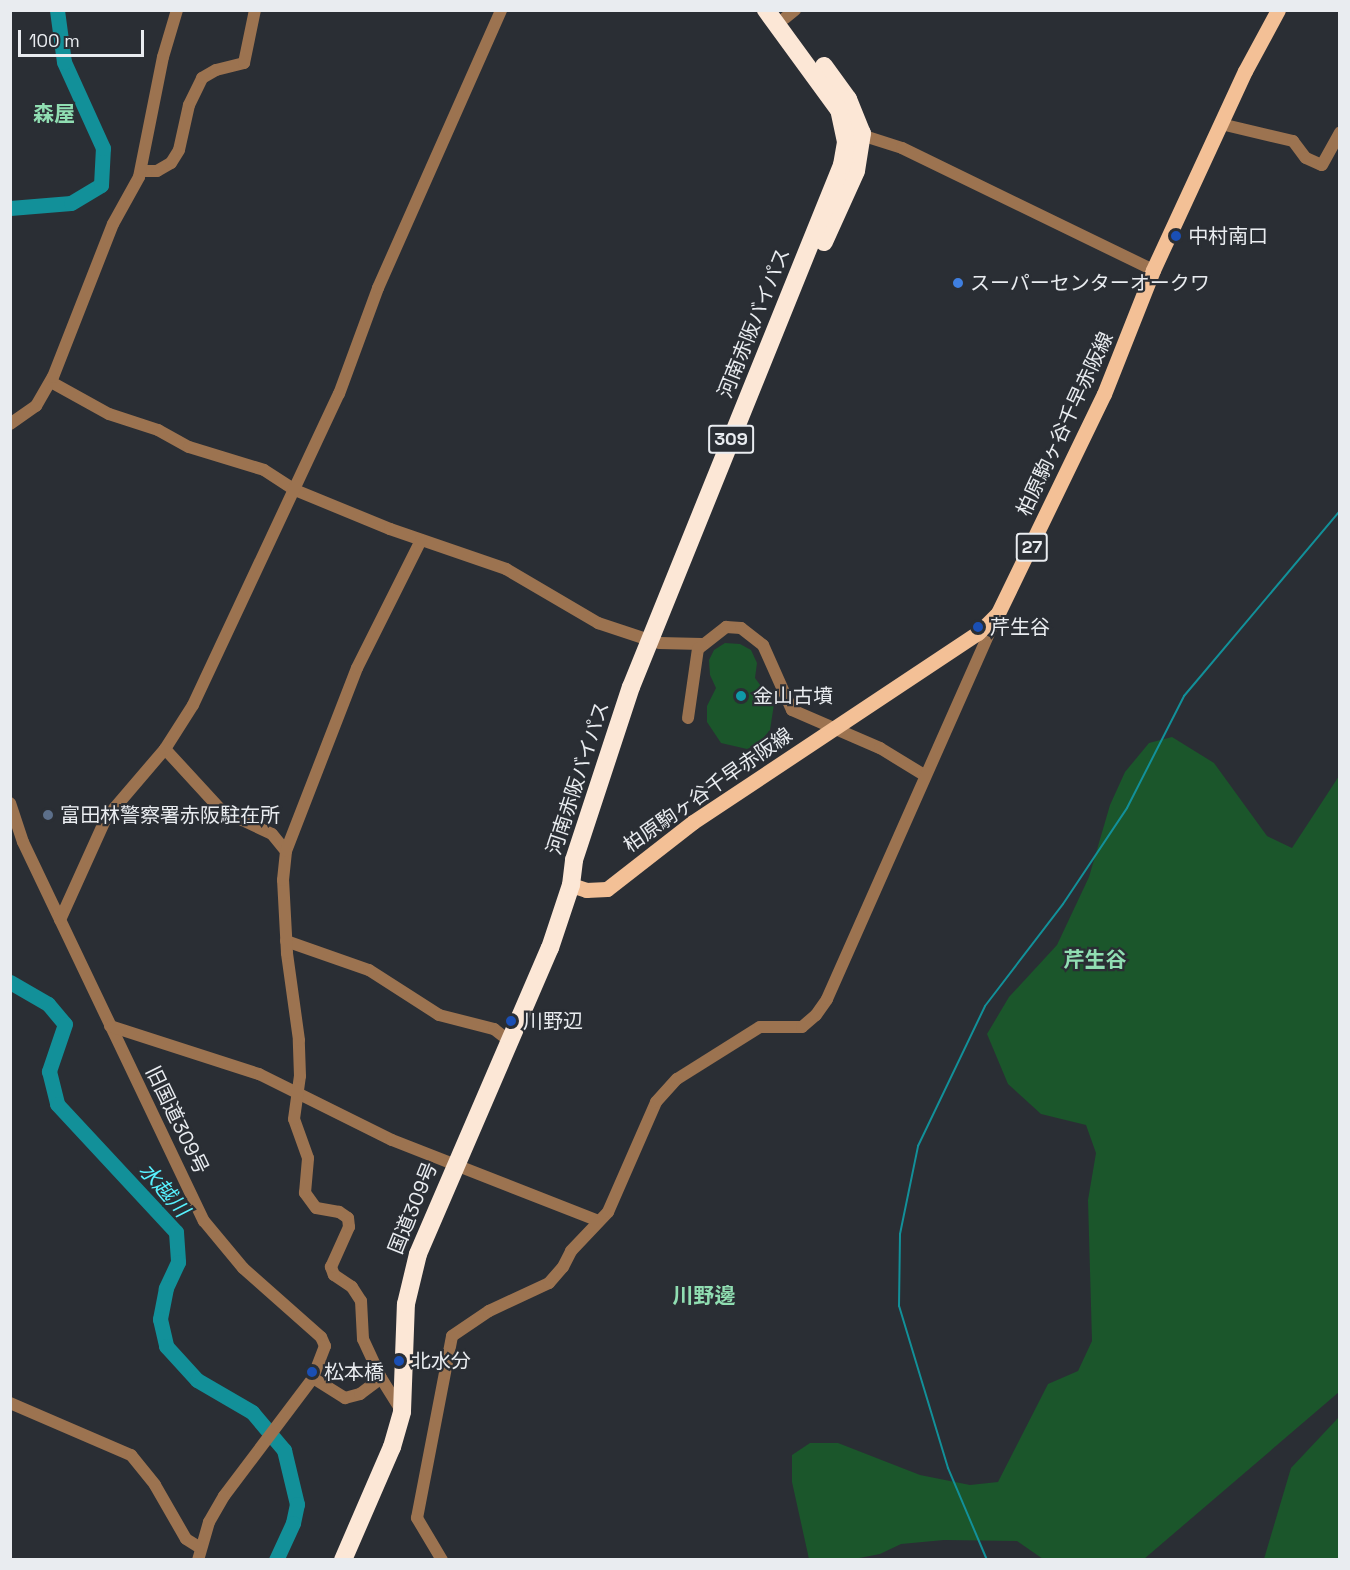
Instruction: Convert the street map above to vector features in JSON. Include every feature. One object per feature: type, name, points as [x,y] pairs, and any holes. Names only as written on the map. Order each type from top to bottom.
[{"type":"highway","name":"河南赤阪バイパス","points":[[571,885],[585,864],[654,641],[856,171],[854,133],[826,88],[766,10]]},
{"type":"highway","points":[[787,13],[844,92],[854,133]]},
{"type":"highway","name":"国道309号","points":[[343,1560],[392,1448],[402,1411],[410,1278],[455,1164],[550,948],[571,885]]},
{"type":"main road","name":"柏原駒ヶ谷千早赤阪線","points":[[571,885],[586,890],[607,889],[693,822],[978,633],[998,613],[1104,394],[1153,270],[1221,124],[1278,10]]},
{"type":"street","points":[[10,424],[36,406],[51,382],[113,224],[141,171],[163,57],[177,10]]},
{"type":"street","points":[[141,171],[157,171],[171,163],[179,150],[189,105],[202,78],[216,70],[244,63],[255,10]]},
{"type":"street","points":[[60,920],[106,818],[165,749],[193,705],[339,394],[382,279],[501,10]]},
{"type":"street","points":[[1221,124],[1293,141],[1306,158],[1322,165],[1340,133]]},
{"type":"street","points":[[854,133],[902,148],[1153,270]]},
{"type":"street","points":[[51,382],[109,414],[159,430],[189,447],[264,470],[295,490],[421,540],[506,569],[598,623],[654,641],[702,644]]},
{"type":"street","points":[[402,1411],[381,1378],[363,1339],[361,1301],[352,1287],[334,1275],[332,1267],[349,1227],[348,1218],[339,1212],[316,1208],[305,1193],[308,1158],[294,1119],[300,1076],[299,1040],[283,905],[286,851],[357,668],[421,540]]},
{"type":"street","points":[[442,1560],[417,1518],[452,1336],[489,1311],[549,1283],[608,1212],[656,1102],[677,1079],[760,1027],[802,1027],[816,1015],[827,999],[924,775],[998,613]]},
{"type":"street","points":[[688,718],[697,676],[697,654],[702,644],[726,627],[747,630],[763,645],[790,708],[836,727],[924,775]]},
{"type":"street","points":[[165,749],[221,810],[272,834],[286,851]]},
{"type":"street","name":"旧国道309号","points":[[10,803],[12,819],[204,1221],[243,1268],[321,1337],[325,1354],[313,1378],[224,1496],[199,1553]]},
{"type":"street","points":[[286,941],[369,970],[439,1015],[494,1029],[508,1040]]},
{"type":"street","points":[[110,1026],[212,1057],[296,1092],[392,1140],[599,1221]]},
{"type":"street","points":[[313,1378],[345,1398],[360,1394],[381,1378]]},
{"type":"street","points":[[10,1403],[131,1455],[155,1485],[186,1539],[199,1553]]},
{"type":"green space","name":"金山古墳","points":[[725,643],[740,644],[751,650],[757,663],[755,678],[774,704],[770,730],[758,744],[747,749],[721,743],[707,722],[707,706],[716,688],[710,675],[709,660],[714,650]]},
{"type":"green space","points":[[1172,737],[1214,763],[1267,836],[1292,848],[1339,776],[1339,1392],[1144,1559],[1043,1559],[1017,1541],[944,1540],[901,1544],[880,1554],[854,1559],[809,1559],[792,1482],[792,1455],[810,1443],[838,1443],[920,1475],[970,1485],[998,1482],[1048,1384],[1078,1371],[1092,1341],[1088,1200],[1096,1153],[1086,1125],[1041,1114],[1008,1084],[987,1034],[1009,997],[1057,945],[1089,877],[1110,805],[1125,772],[1149,743]]},
{"type":"green space","points":[[1339,1417],[1339,1559],[1264,1559],[1291,1468]]},
{"type":"waterway","points":[[10,208],[71,203],[101,185],[103,148],[64,62],[57,10]]},
{"type":"waterway","points":[[987,1560],[948,1468],[899,1306],[900,1234],[918,1146],[985,1006],[1063,904],[1127,808],[1184,696],[1340,511]]},
{"type":"waterway","name":"水越川","points":[[10,982],[48,1004],[65,1024],[49,1071],[57,1104],[176,1232],[178,1262],[166,1288],[160,1319],[166,1346],[197,1380],[252,1412],[284,1450],[297,1504],[293,1523],[276,1560]]},
{"type":"place","name":"中村南口","points":[[1176,236]]},
{"type":"place","name":"スーパーセンターオークワ","points":[[958,283]]},
{"type":"place","name":"芹生谷","points":[[978,627]]},
{"type":"place","name":"金山古墳","points":[[741,696]]},
{"type":"place","name":"富田林警察署赤阪駐在所","points":[[48,815]]},
{"type":"place","name":"川野辺","points":[[511,1021]]},
{"type":"place","name":"北水分","points":[[399,1361]]},
{"type":"place","name":"松本橋","points":[[312,1372]]},
{"type":"district","name":"森屋","points":[[54,114]]},
{"type":"district","name":"芹生谷","points":[[1095,960]]},
{"type":"district","name":"川野邊","points":[[704,1296]]}]
